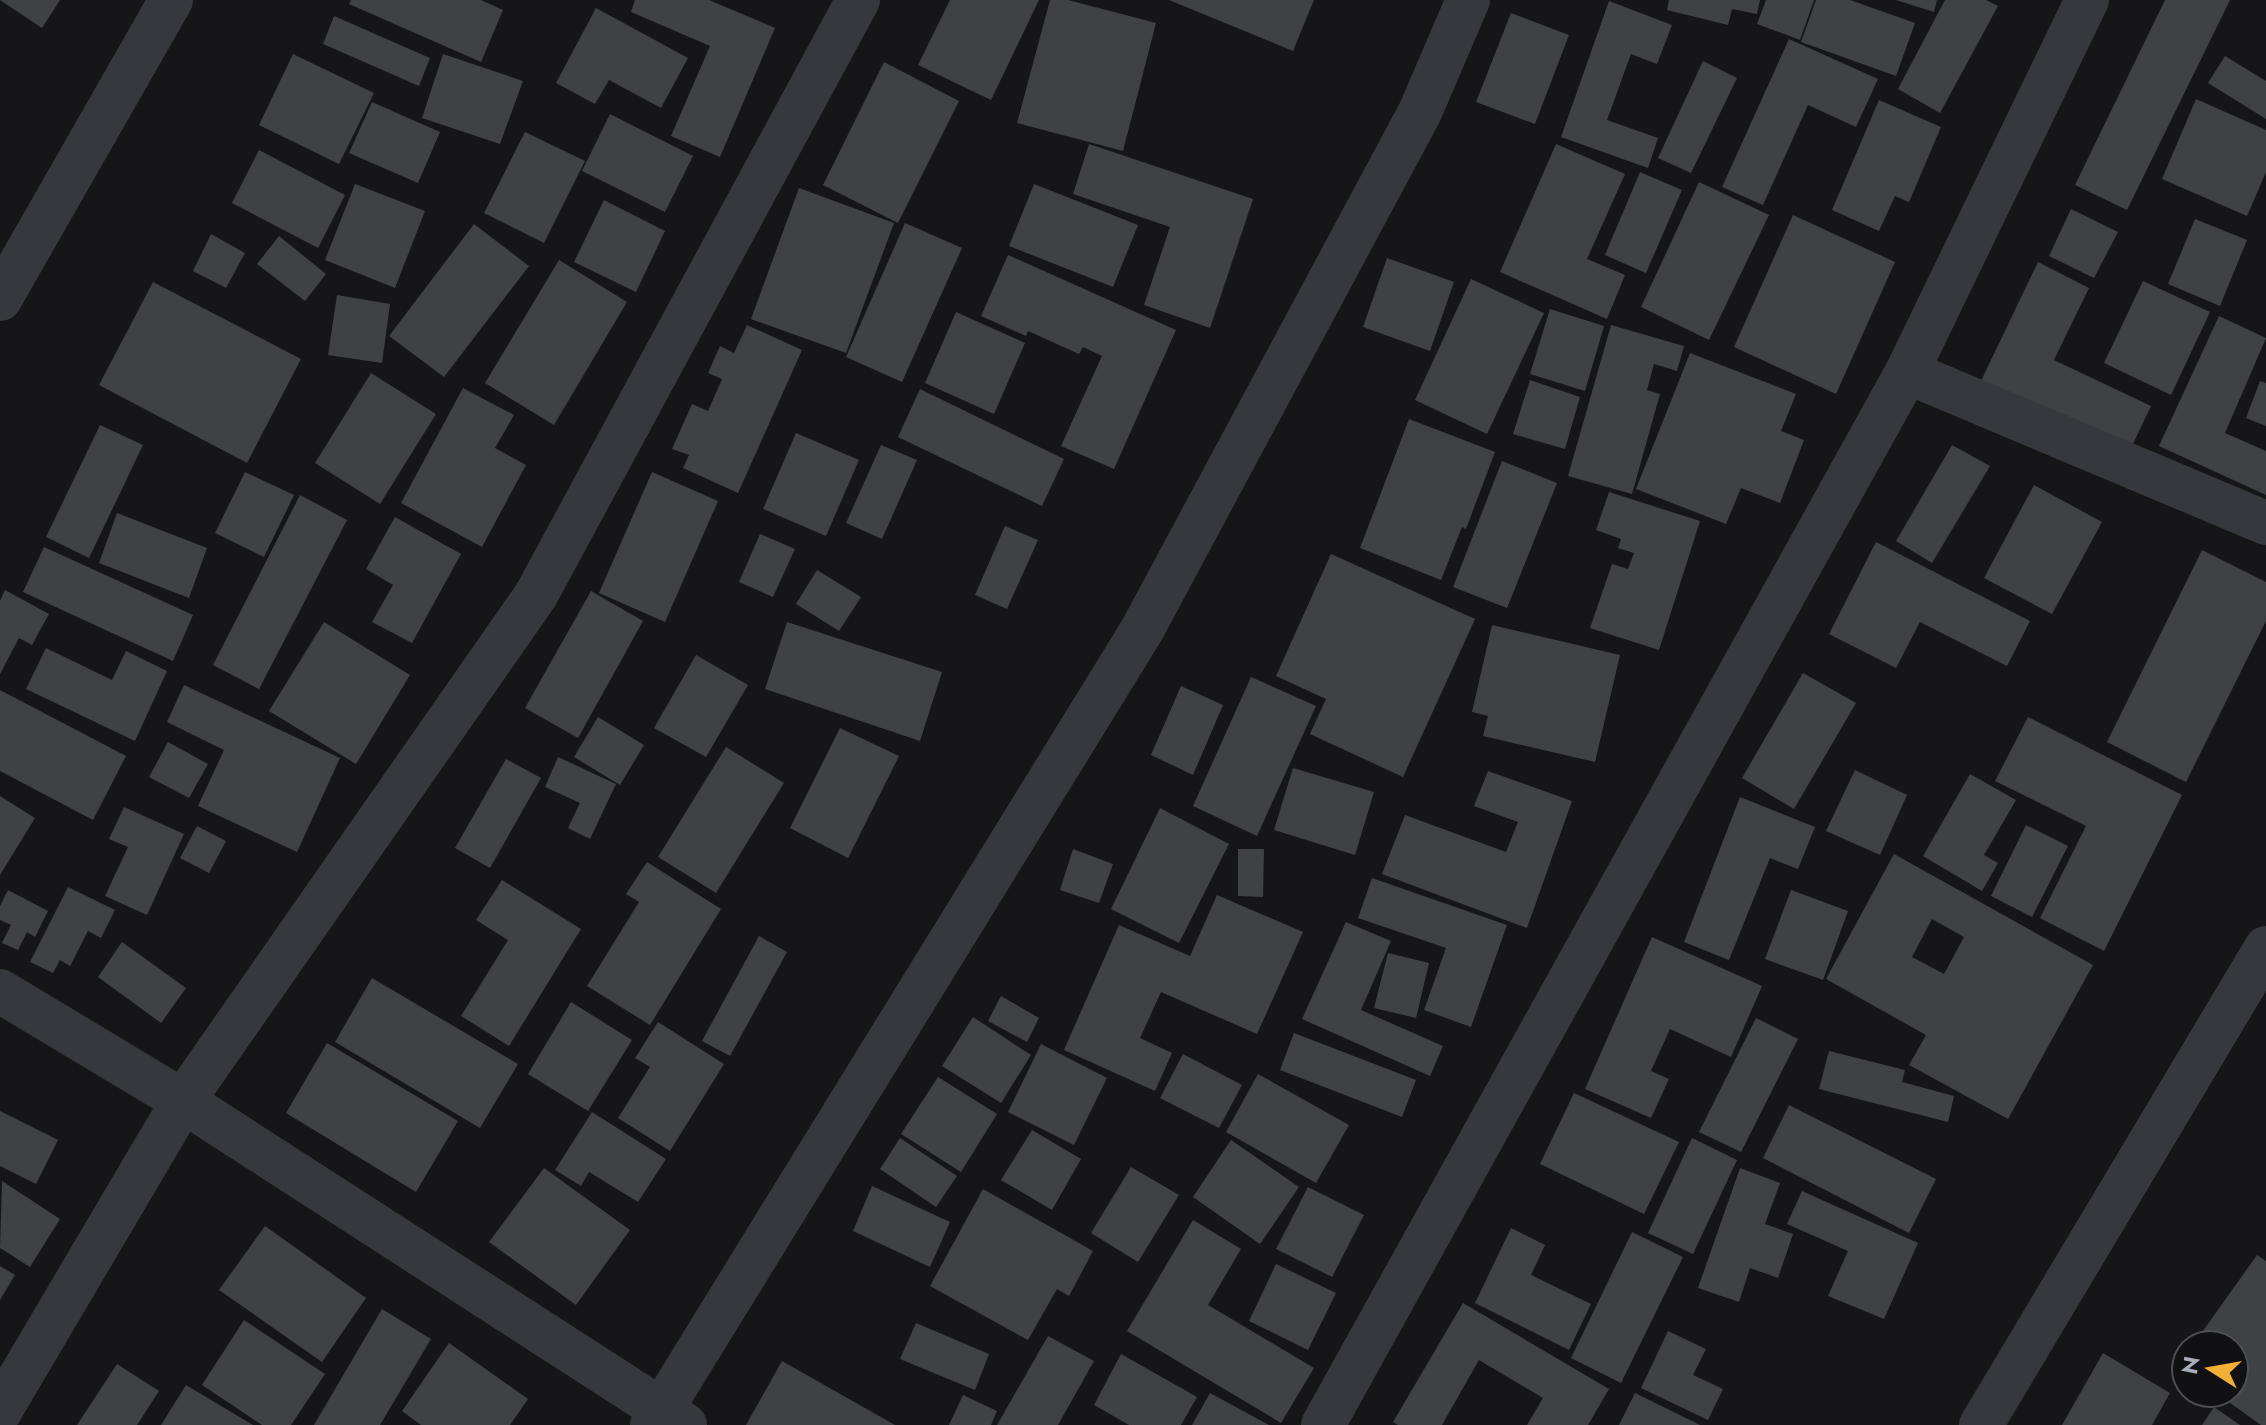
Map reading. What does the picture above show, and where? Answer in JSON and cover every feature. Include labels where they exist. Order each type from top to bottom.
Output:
[{"type":"street","points":[[0,299],[171,0]]},
{"type":"street","points":[[0,1411],[183,1101],[536,595],[858,0]]},
{"type":"street","points":[[0,991],[183,1101],[666,1420],[1142,630],[1420,112],[1468,0]]},
{"type":"street","points":[[1323,1425],[1907,372],[2087,0]]},
{"type":"street","points":[[1907,372],[2266,523]]},
{"type":"street","points":[[1981,1425],[2266,948]]},
{"type":"building","points":[[0,0],[60,0],[42,28]]},
{"type":"building","points":[[351,0],[481,0],[503,10],[481,62],[349,4]]},
{"type":"building","points":[[635,0],[709,0],[775,28],[720,157],[671,136],[710,46],[631,12]]},
{"type":"building","points":[[950,0],[1039,0],[991,100],[918,65]]},
{"type":"building","points":[[1050,0],[1068,0],[1156,23],[1123,151],[1017,123]]},
{"type":"building","points":[[1169,0],[1314,0],[1293,51]]},
{"type":"building","points":[[1669,0],[1760,0],[1757,14],[1732,9],[1728,25],[1667,10]]},
{"type":"building","points":[[1766,0],[1814,0],[1800,40],[1757,24]]},
{"type":"building","points":[[1816,0],[1850,0],[1915,23],[1896,76],[1801,42]]},
{"type":"building","points":[[1896,0],[1937,0],[1934,12]]},
{"type":"building","points":[[1945,0],[1986,0],[1998,6],[1940,113],[1898,89]]},
{"type":"building","points":[[2165,0],[2230,0],[2127,210],[2075,185]]},
{"type":"building","points":[[1609,1],[1672,25],[1657,64],[1631,54],[1607,120],[1658,138],[1648,168],[1561,137]]},
{"type":"building","points":[[596,8],[688,58],[661,108],[609,80],[595,104],[556,83]]},
{"type":"building","points":[[1511,13],[1569,35],[1535,124],[1476,102]]},
{"type":"building","points":[[334,16],[430,58],[419,86],[323,44]]},
{"type":"building","points":[[1789,39],[1878,79],[1856,127],[1808,105],[1763,205],[1722,187]]},
{"type":"building","points":[[293,54],[374,93],[339,164],[259,125]]},
{"type":"building","points":[[443,54],[523,81],[500,144],[422,118]]},
{"type":"building","points":[[2225,56],[2266,81],[2266,119],[2208,83]]},
{"type":"building","points":[[1703,61],[1737,78],[1691,173],[1658,158]]},
{"type":"building","points":[[884,62],[959,101],[898,223],[823,185]]},
{"type":"building","points":[[2196,99],[2266,130],[2266,172],[2247,216],[2162,179]]},
{"type":"building","points":[[1879,100],[1941,127],[1909,202],[1895,196],[1879,231],[1832,210]]},
{"type":"building","points":[[372,102],[440,132],[418,183],[349,153]]},
{"type":"building","points":[[610,114],[693,156],[665,212],[582,171]]},
{"type":"building","points":[[525,132],[585,161],[544,243],[484,213]]},
{"type":"building","points":[[1089,144],[1253,199],[1210,328],[1144,305],[1170,227],[1073,194]]},
{"type":"building","points":[[1556,144],[1625,174],[1587,259],[1625,275],[1607,319],[1500,272]]},
{"type":"building","points":[[259,150],[345,195],[318,248],[232,203]]},
{"type":"building","points":[[1640,172],[1682,190],[1646,273],[1605,255]]},
{"type":"building","points":[[1699,182],[1769,215],[1709,340],[1641,307]]},
{"type":"building","points":[[355,184],[425,211],[395,288],[325,260]]},
{"type":"building","points":[[1034,184],[1138,225],[1113,287],[1009,246]]},
{"type":"building","points":[[799,188],[894,223],[846,353],[751,319]]},
{"type":"building","points":[[604,200],[665,231],[636,292],[574,262]]},
{"type":"building","points":[[2071,209],[2118,232],[2094,278],[2049,256]]},
{"type":"building","points":[[1793,215],[1895,262],[1836,394],[1734,347]]},
{"type":"building","points":[[2195,219],[2247,240],[2220,306],[2168,284]]},
{"type":"building","points":[[905,223],[962,248],[902,382],[846,357]]},
{"type":"building","points":[[474,224],[529,266],[444,377],[389,336]]},
{"type":"building","points":[[211,234],[245,253],[226,288],[193,271]]},
{"type":"building","points":[[279,236],[326,274],[305,301],[257,264]]},
{"type":"building","points":[[1008,255],[1176,330],[1114,469],[1061,446],[1102,356],[1083,347],[1079,354],[1028,331],[1026,336],[981,316]]},
{"type":"building","points":[[1387,258],[1454,282],[1430,351],[1363,327]]},
{"type":"building","points":[[559,260],[627,302],[554,425],[485,383]]},
{"type":"building","points":[[2038,262],[2089,288],[2054,360],[2151,406],[2128,454],[1980,383]]},
{"type":"building","points":[[1471,279],[1544,313],[1487,434],[1415,400]]},
{"type":"building","points":[[2143,281],[2210,312],[2171,395],[2104,363]]},
{"type":"building","points":[[153,282],[301,359],[247,463],[99,385]]},
{"type":"building","points":[[337,295],[390,304],[382,363],[328,355]]},
{"type":"building","points":[[1550,309],[1604,326],[1585,391],[1530,374]]},
{"type":"building","points":[[956,312],[1025,343],[994,414],[925,383]]},
{"type":"building","points":[[2219,316],[2266,338],[2225,433],[2266,451],[2266,495],[2159,446]]},
{"type":"building","points":[[747,325],[802,350],[738,493],[683,468],[689,455],[672,449],[692,404],[708,411],[722,379],[708,373],[720,346],[734,353]]},
{"type":"building","points":[[1611,325],[1684,346],[1677,371],[1654,364],[1647,390],[1660,394],[1632,494],[1568,476]]},
{"type":"building","points":[[1690,353],[1796,394],[1781,431],[1804,440],[1780,503],[1741,488],[1726,524],[1636,489]]},
{"type":"building","points":[[371,373],[436,414],[380,504],[315,463]]},
{"type":"building","points":[[1530,380],[1580,397],[1565,449],[1513,434]]},
{"type":"building","points":[[2260,381],[2266,383],[2266,426],[2246,418]]},
{"type":"building","points":[[463,388],[514,415],[495,448],[526,465],[482,547],[401,503]]},
{"type":"building","points":[[920,389],[1064,459],[1042,506],[898,437]]},
{"type":"building","points":[[1409,419],[1495,452],[1466,529],[1462,527],[1441,580],[1360,548]]},
{"type":"building","points":[[100,425],[143,445],[89,558],[46,537]]},
{"type":"building","points":[[796,433],[859,460],[826,536],[763,509]]},
{"type":"building","points":[[881,445],[917,460],[882,539],[846,523]]},
{"type":"building","points":[[1952,445],[1990,466],[1932,563],[1896,541]]},
{"type":"building","points":[[1502,461],[1557,483],[1507,608],[1453,587]]},
{"type":"building","points":[[245,472],[294,495],[264,557],[215,533]]},
{"type":"building","points":[[652,472],[718,501],[665,622],[599,593]]},
{"type":"building","points":[[2034,485],[2102,522],[2052,614],[1984,578]]},
{"type":"building","points":[[1609,492],[1700,521],[1659,650],[1590,628],[1612,564],[1628,569],[1634,553],[1618,548],[1621,539],[1596,530]]},
{"type":"building","points":[[300,495],[347,520],[259,689],[213,665]]},
{"type":"building","points":[[117,513],[207,548],[189,598],[99,563]]},
{"type":"building","points":[[395,517],[461,554],[412,643],[372,622],[393,585],[366,569]]},
{"type":"building","points":[[1005,526],[1038,540],[1007,609],[975,595]]},
{"type":"building","points":[[760,534],[795,549],[773,597],[739,582]]},
{"type":"building","points":[[1876,542],[2030,621],[2007,666],[1920,622],[1896,668],[1829,634]]},
{"type":"building","points":[[44,547],[193,615],[173,661],[23,592]]},
{"type":"building","points":[[2202,550],[2266,582],[2266,621],[2186,782],[2107,742]]},
{"type":"building","points":[[1331,554],[1475,619],[1403,777],[1310,734],[1326,699],[1276,676]]},
{"type":"building","points":[[817,570],[861,597],[839,631],[796,604]]},
{"type":"building","points":[[5,590],[49,614],[32,645],[19,638],[0,674],[0,601]]},
{"type":"building","points":[[591,591],[643,621],[578,738],[525,708]]},
{"type":"building","points":[[324,622],[410,675],[356,764],[269,711]]},
{"type":"building","points":[[787,622],[942,672],[920,741],[765,689]]},
{"type":"building","points":[[1492,625],[1620,655],[1595,762],[1483,736],[1488,716],[1472,712]]},
{"type":"building","points":[[46,648],[112,680],[126,651],[167,671],[135,741],[26,689]]},
{"type":"building","points":[[696,655],[748,685],[706,757],[654,728]]},
{"type":"building","points":[[1803,673],[1856,703],[1794,809],[1742,778]]},
{"type":"building","points":[[1251,677],[1316,706],[1257,836],[1193,806]]},
{"type":"building","points":[[184,685],[340,758],[297,852],[198,806],[224,750],[167,722]]},
{"type":"building","points":[[1181,686],[1223,705],[1193,775],[1151,755]]},
{"type":"building","points":[[0,690],[126,756],[93,820],[0,771]]},
{"type":"building","points":[[598,717],[644,745],[620,785],[574,757]]},
{"type":"building","points":[[2028,717],[2182,795],[2104,951],[2040,918],[2086,826],[1995,781]]},
{"type":"building","points":[[840,728],[899,756],[848,858],[790,828]]},
{"type":"building","points":[[168,742],[208,764],[189,798],[149,777]]},
{"type":"building","points":[[726,747],[784,783],[716,893],[658,857]]},
{"type":"building","points":[[558,757],[616,784],[590,839],[568,828],[580,803],[545,787]]},
{"type":"building","points":[[506,759],[541,778],[490,868],[455,848]]},
{"type":"building","points":[[1293,768],[1374,792],[1355,855],[1274,830]]},
{"type":"building","points":[[1855,770],[1907,795],[1880,855],[1826,831]]},
{"type":"building","points":[[1488,771],[1572,801],[1527,928],[1382,874],[1405,815],[1506,852],[1518,822],[1474,806]]},
{"type":"building","points":[[1970,774],[2016,800],[1984,855],[1998,863],[1982,891],[1923,856]]},
{"type":"building","points":[[0,796],[35,818],[0,875]]},
{"type":"building","points":[[1740,797],[1815,827],[1798,869],[1770,858],[1729,960],[1684,942]]},
{"type":"building","points":[[124,807],[184,834],[147,915],[105,896],[128,847],[109,839]]},
{"type":"building","points":[[1160,808],[1229,844],[1179,943],[1111,909]]},
{"type":"building","points":[[2026,825],[2068,846],[2032,917],[1991,896]]},
{"type":"building","points":[[197,826],[226,841],[209,873],[180,858]]},
{"type":"building","points":[[1073,849],[1113,864],[1099,903],[1060,890]]},
{"type":"building","points":[[1238,849],[1264,849],[1263,897],[1238,896]]},
{"type":"building","points":[[1894,854],[2093,965],[2008,1119],[1909,1065],[1926,1035],[1826,979]],"holes":[[[1932,919],[1964,937],[1944,974],[1912,957]]]},
{"type":"building","points":[[647,862],[721,909],[650,1025],[587,986],[639,902],[626,894]]},
{"type":"building","points":[[1372,878],[1507,925],[1471,1027],[1424,1010],[1446,948],[1358,918]]},
{"type":"building","points":[[502,880],[581,929],[509,1046],[461,1016],[508,940],[476,920]]},
{"type":"building","points":[[68,887],[115,910],[101,938],[88,931],[70,966],[60,960],[53,973],[30,962]]},
{"type":"building","points":[[8,890],[48,911],[35,937],[27,932],[18,950],[2,943],[11,925],[0,920],[0,906]]},
{"type":"building","points":[[1791,890],[1848,911],[1823,980],[1765,959]]},
{"type":"building","points":[[1217,895],[1303,932],[1257,1034],[1161,992],[1140,1038],[1172,1053],[1155,1091],[1064,1050],[1119,925],[1190,956]]},
{"type":"building","points":[[1346,922],[1391,941],[1361,1010],[1443,1046],[1430,1076],[1302,1019]]},
{"type":"building","points":[[759,936],[787,952],[730,1056],[702,1041]]},
{"type":"building","points":[[1652,937],[1762,986],[1731,1057],[1670,1029],[1651,1071],[1669,1079],[1651,1118],[1585,1089]]},
{"type":"building","points":[[122,942],[186,988],[161,1023],[98,977]]},
{"type":"building","points":[[1388,953],[1429,963],[1416,1018],[1374,1008]]},
{"type":"building","points":[[372,978],[518,1064],[480,1128],[335,1042]]},
{"type":"building","points":[[1001,996],[1039,1018],[1027,1042],[988,1021]]},
{"type":"building","points":[[571,1002],[632,1040],[588,1111],[528,1074]]},
{"type":"building","points":[[973,1017],[1031,1055],[1001,1103],[942,1066]]},
{"type":"building","points":[[1756,1018],[1798,1039],[1741,1152],[1699,1132]]},
{"type":"building","points":[[658,1022],[724,1064],[670,1151],[618,1118],[650,1067],[635,1058]]},
{"type":"building","points":[[1294,1033],[1416,1080],[1402,1117],[1280,1070]]},
{"type":"building","points":[[327,1043],[458,1121],[416,1192],[286,1113]]},
{"type":"building","points":[[1041,1044],[1107,1078],[1074,1145],[1008,1112]]},
{"type":"building","points":[[1829,1051],[1905,1070],[1902,1082],[1954,1096],[1948,1122],[1819,1089]]},
{"type":"building","points":[[1183,1054],[1242,1085],[1219,1128],[1160,1098]]},
{"type":"building","points":[[1258,1074],[1349,1125],[1316,1183],[1226,1132]]},
{"type":"building","points":[[938,1077],[997,1114],[961,1172],[901,1134]]},
{"type":"building","points":[[1574,1093],[1679,1142],[1644,1214],[1540,1164]]},
{"type":"building","points":[[1789,1105],[1936,1179],[1909,1233],[1763,1158]]},
{"type":"building","points":[[0,1111],[58,1140],[36,1184],[0,1166]]},
{"type":"building","points":[[592,1112],[666,1159],[638,1202],[589,1172],[581,1186],[555,1170]]},
{"type":"building","points":[[1032,1130],[1081,1159],[1052,1210],[1001,1180]]},
{"type":"building","points":[[900,1138],[957,1176],[936,1207],[880,1169]]},
{"type":"building","points":[[1692,1138],[1737,1160],[1693,1254],[1648,1233]]},
{"type":"building","points":[[1231,1140],[1299,1187],[1260,1244],[1193,1197]]},
{"type":"building","points":[[1131,1167],[1179,1195],[1138,1262],[1091,1233]]},
{"type":"building","points":[[544,1168],[630,1230],[576,1305],[489,1242]]},
{"type":"building","points":[[1740,1168],[1780,1183],[1765,1224],[1793,1234],[1778,1278],[1750,1268],[1739,1302],[1698,1288]]},
{"type":"building","points":[[2,1181],[60,1219],[30,1267],[0,1248]]},
{"type":"building","points":[[872,1186],[950,1222],[930,1267],[853,1231]]},
{"type":"building","points":[[1308,1187],[1364,1215],[1332,1277],[1276,1249]]},
{"type":"building","points":[[983,1189],[1093,1251],[1069,1296],[1057,1289],[1028,1340],[930,1286]]},
{"type":"building","points":[[1802,1191],[1918,1243],[1884,1319],[1828,1296],[1848,1251],[1787,1224]]},
{"type":"building","points":[[1193,1220],[1241,1249],[1208,1305],[1314,1368],[1281,1423],[1127,1331]]},
{"type":"building","points":[[265,1226],[366,1298],[322,1362],[219,1290]]},
{"type":"building","points":[[1511,1228],[1545,1245],[1531,1275],[1591,1304],[1569,1350],[1475,1303]]},
{"type":"building","points":[[1632,1232],[1683,1257],[1621,1383],[1571,1358]]},
{"type":"building","points":[[2257,1255],[2266,1261],[2266,1425],[2261,1425],[2238,1409],[2250,1409],[2250,1329],[2204,1329]]},
{"type":"building","points":[[1276,1264],[1336,1293],[1308,1350],[1249,1321]]},
{"type":"building","points":[[0,1266],[15,1275],[0,1300]]},
{"type":"building","points":[[1463,1303],[1609,1389],[1588,1425],[1527,1425],[1543,1398],[1479,1360],[1442,1425],[1398,1425],[1393,1422]]},
{"type":"building","points":[[382,1309],[431,1339],[380,1425],[314,1425]]},
{"type":"building","points":[[244,1320],[325,1374],[291,1425],[262,1425],[202,1385]]},
{"type":"building","points":[[916,1323],[989,1354],[975,1390],[900,1359]]},
{"type":"building","points":[[1668,1331],[1706,1349],[1693,1375],[1723,1389],[1708,1420],[1641,1388]]},
{"type":"building","points":[[1048,1336],[1094,1361],[1058,1425],[997,1425]]},
{"type":"building","points":[[449,1343],[528,1399],[510,1425],[421,1425],[402,1411]]},
{"type":"building","points":[[2103,1353],[2170,1393],[2152,1425],[2062,1425]]},
{"type":"building","points":[[1121,1354],[1197,1397],[1181,1425],[1129,1425],[1094,1405]]},
{"type":"building","points":[[782,1361],[895,1425],[746,1425]]},
{"type":"building","points":[[117,1364],[159,1391],[137,1425],[77,1425]]},
{"type":"building","points":[[186,1385],[253,1425],[161,1425]]},
{"type":"building","points":[[1210,1393],[1269,1425],[1192,1425]]},
{"type":"building","points":[[1635,1393],[1700,1425],[1619,1425]]},
{"type":"building","points":[[963,1395],[997,1411],[991,1425],[949,1425]]},
{"type":"building","points":[[2213,1409],[2217,1409],[2240,1425],[2202,1425]]}]
